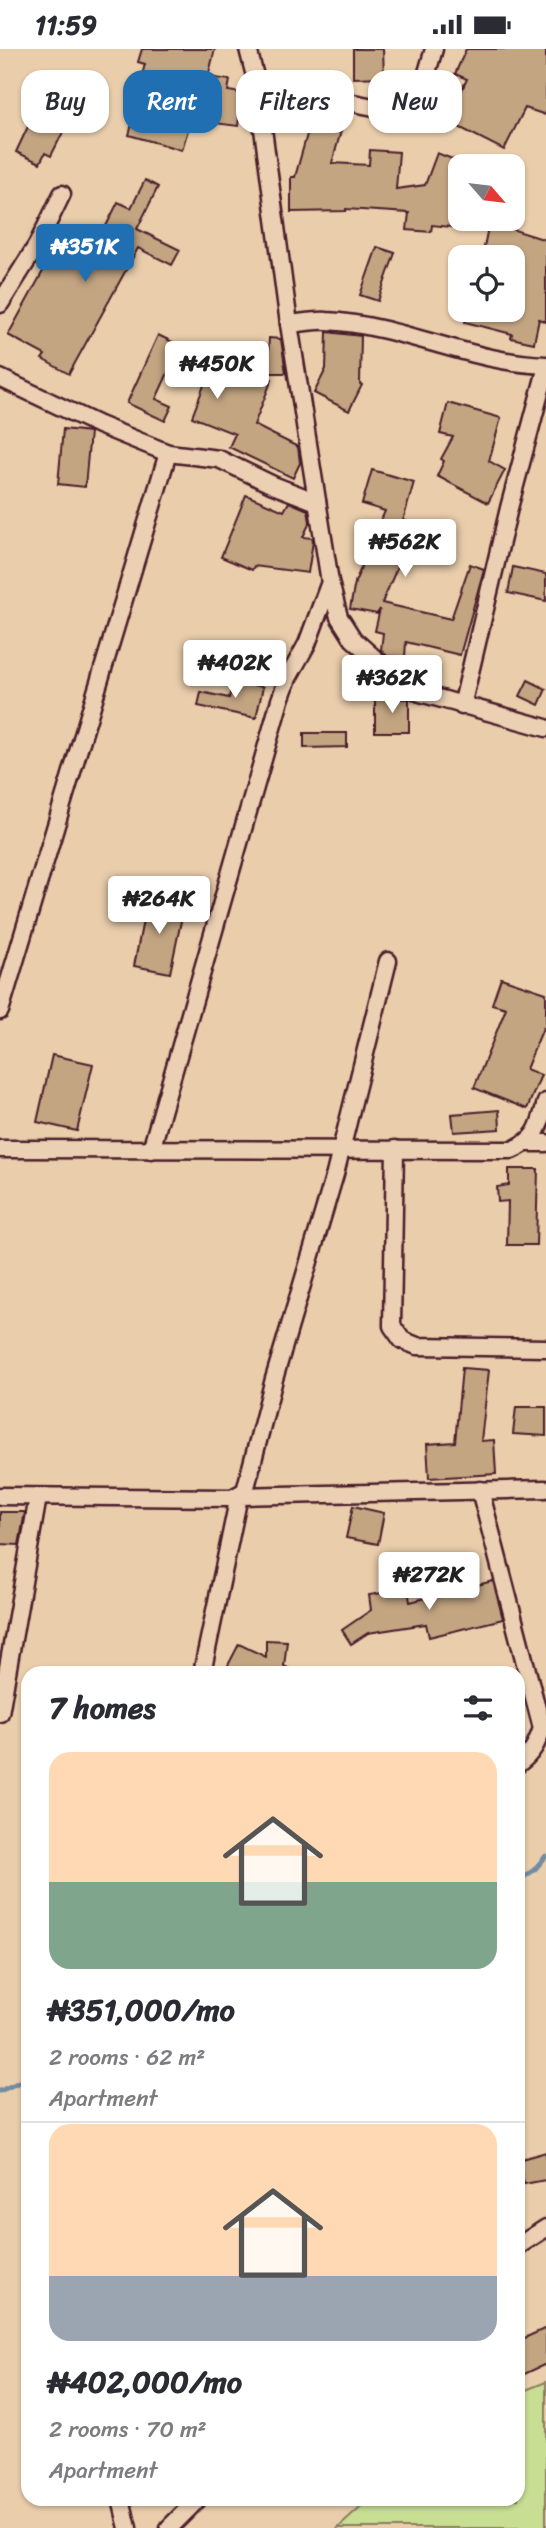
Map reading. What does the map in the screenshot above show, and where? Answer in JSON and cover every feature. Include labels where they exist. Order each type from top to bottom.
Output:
[{"type":"street","points":[[248,49],[253,70]]},
{"type":"street","points":[[354,103],[394,111],[412,104],[423,86],[434,49]]},
{"type":"street","points":[[264,133],[289,324],[330,583],[339,617],[353,639],[400,681],[421,693],[546,728]]},
{"type":"street","points":[[0,304],[37,245],[62,194]]},
{"type":"street","points":[[289,324],[326,321],[355,324],[466,354],[516,364],[546,365]]},
{"type":"street","points":[[462,706],[509,508],[546,370]]},
{"type":"street","points":[[0,378],[74,414],[168,453],[219,459],[273,485],[317,502]]},
{"type":"street","points":[[0,1011],[168,453]]},
{"type":"street","points":[[151,1150],[280,700],[288,678],[307,644],[330,583]]},
{"type":"street","points":[[203,1666],[239,1496],[248,1485],[274,1379],[335,1174],[388,961]]},
{"type":"street","points":[[528,1143],[538,1130],[546,1102]]},
{"type":"street","points":[[0,1149],[512,1150],[528,1143],[546,1143]]},
{"type":"street","points":[[395,1149],[392,1326],[402,1340],[417,1346],[546,1348]]},
{"type":"street","points":[[0,1496],[232,1498],[546,1489]]},
{"type":"street","points":[[480,1490],[542,1728],[536,1746],[525,1759]]},
{"type":"street","points":[[0,1713],[38,1497]]},
{"type":"street","points":[[525,2242],[546,2228]]},
{"type":"street","points":[[123,2506],[128,2528]]},
{"type":"street","points":[[170,2528],[191,2506]]},
{"type":"green space","points":[[546,2382],[546,2528],[338,2528],[362,2506],[525,2506],[525,2390]]},
{"type":"building","points":[[142,49],[215,49],[210,70],[143,70],[145,64],[138,62]]},
{"type":"building","points":[[353,49],[383,49],[384,70],[368,70],[368,78],[354,78]]},
{"type":"building","points":[[466,49],[546,49],[546,115],[525,108],[504,150],[462,129],[462,90],[467,79],[462,77],[462,70],[457,70]]},
{"type":"building","points":[[222,79],[230,80],[228,91],[236,92],[236,126],[222,124]]},
{"type":"building","points":[[25,133],[62,133],[51,156],[45,153],[40,163],[16,152]]},
{"type":"building","points":[[130,133],[187,133],[182,150]]},
{"type":"building","points":[[307,133],[340,133],[332,163],[369,165],[370,150],[399,152],[396,189],[425,185],[437,153],[448,157],[448,227],[432,225],[431,232],[407,230],[409,213],[346,209],[291,212],[291,177],[295,177]]},
{"type":"building","points":[[145,180],[158,187],[137,229],[180,250],[172,265],[138,248],[69,374],[42,359],[45,355],[8,335],[64,233],[94,250],[118,202],[131,208]]},
{"type":"building","points":[[487,231],[518,231],[546,240],[546,322],[539,319],[534,343],[511,338],[512,334],[465,322],[525,322],[525,245],[484,245]]},
{"type":"building","points":[[377,247],[395,253],[378,301],[360,295]]},
{"type":"building","points":[[327,332],[361,336],[362,385],[349,411],[314,393],[326,369]]},
{"type":"building","points":[[158,335],[185,348],[186,346],[214,359],[215,357],[272,379],[254,425],[298,447],[300,463],[293,478],[229,447],[235,434],[192,417],[206,380],[172,364],[156,399],[172,406],[165,421],[127,403]]},
{"type":"building","points":[[269,338],[281,339],[286,373],[267,373]]},
{"type":"building","points":[[448,403],[501,418],[489,461],[505,470],[488,503],[437,476],[444,461],[441,459],[453,437],[440,434]]},
{"type":"building","points":[[63,429],[90,432],[85,487],[58,484]]},
{"type":"building","points":[[372,470],[414,482],[403,521],[416,523],[382,603],[451,619],[470,564],[484,569],[460,655],[406,642],[405,657],[387,656],[381,650],[383,633],[375,631],[380,609],[377,614],[350,609],[355,582],[385,511],[362,504]]},
{"type":"building","points":[[246,495],[284,511],[289,502],[308,510],[310,522],[303,537],[312,538],[313,541],[308,573],[254,566],[252,570],[221,557]]},
{"type":"building","points":[[513,567],[546,574],[546,601],[508,593]]},
{"type":"building","points":[[528,680],[546,689],[539,705],[520,696]]},
{"type":"building","points":[[233,681],[263,687],[256,718],[198,706],[201,692],[229,698]]},
{"type":"building","points":[[375,698],[409,699],[409,732],[375,732]]},
{"type":"building","points":[[304,733],[347,733],[347,747],[304,748]]},
{"type":"building","points":[[147,900],[184,907],[170,973],[134,966]]},
{"type":"building","points":[[501,978],[546,993],[546,1029],[543,1028],[526,1069],[541,1075],[527,1109],[474,1088],[506,1008],[492,1004]]},
{"type":"building","points":[[52,1055],[93,1064],[77,1131],[37,1122]]},
{"type":"building","points":[[499,1110],[500,1129],[454,1132],[452,1114]]},
{"type":"building","points":[[509,1169],[538,1169],[536,1245],[507,1245],[508,1201],[498,1202],[497,1187],[509,1185]]},
{"type":"building","points":[[462,1368],[489,1370],[481,1441],[494,1440],[496,1474],[429,1478],[427,1444],[455,1442]]},
{"type":"building","points":[[516,1407],[546,1407],[546,1436],[513,1434]]},
{"type":"building","points":[[353,1506],[384,1513],[378,1544],[346,1538]]},
{"type":"building","points":[[0,1512],[25,1512],[19,1545],[0,1544]]},
{"type":"building","points":[[493,1581],[503,1619],[429,1637],[426,1624],[368,1633],[351,1644],[342,1630],[371,1610],[369,1595],[408,1589],[410,1602]]},
{"type":"building","points":[[266,1640],[287,1641],[284,1666],[228,1666],[239,1644],[266,1657]]},
{"type":"building","points":[[546,2152],[546,2180],[525,2184],[525,2158]]},
{"type":"building","points":[[546,2328],[546,2364],[525,2374],[525,2338]]},
{"type":"waterway","points":[[525,1876],[546,1856]]},
{"type":"waterway","points":[[0,2091],[21,2081]]}]
